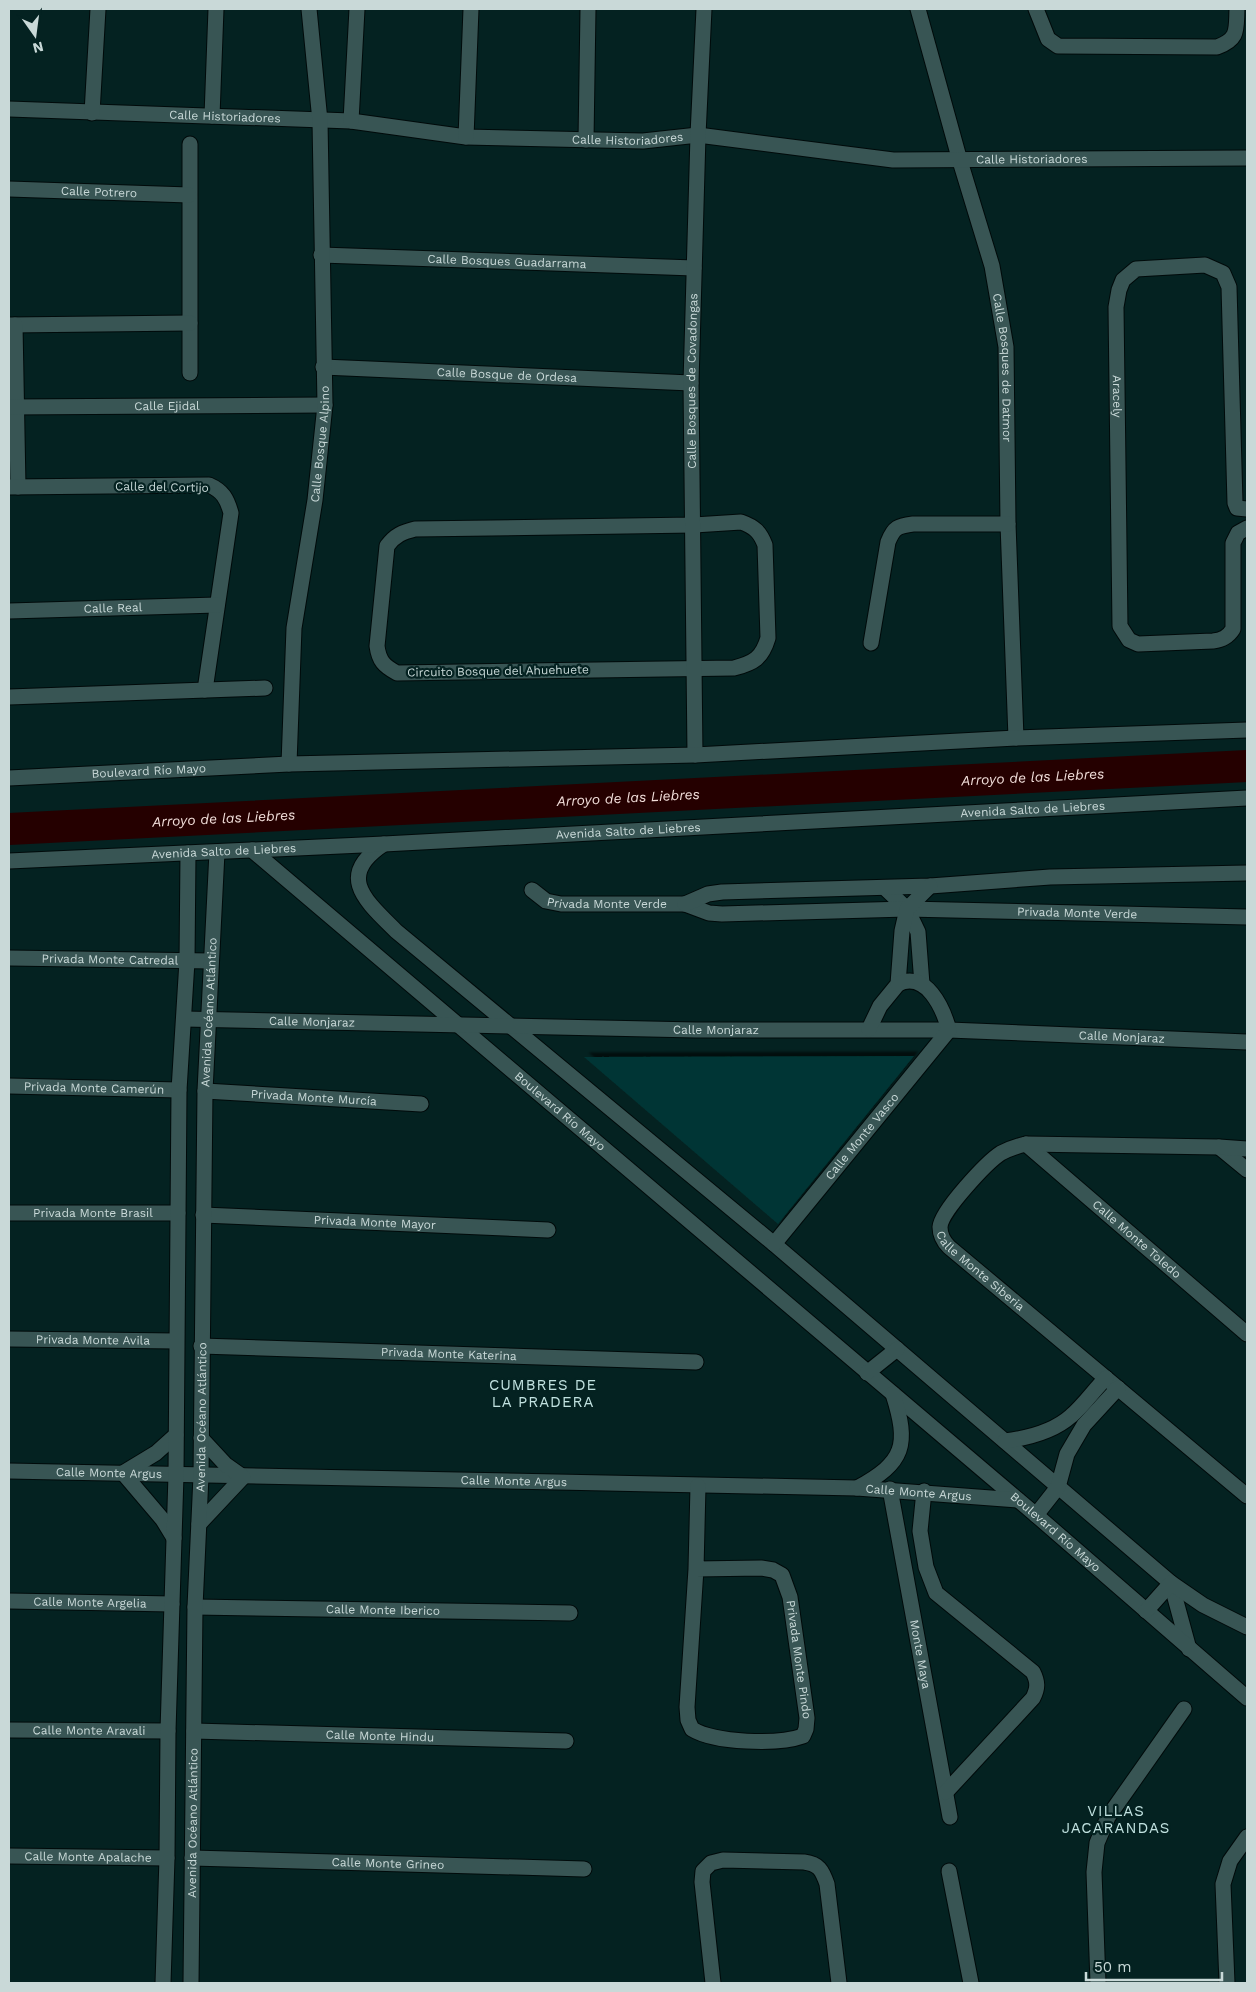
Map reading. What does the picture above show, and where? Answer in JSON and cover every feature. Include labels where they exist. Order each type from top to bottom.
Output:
[{"type":"street","points":[[92,113],[98,9]]},
{"type":"street","points":[[212,116],[216,9]]},
{"type":"street","name":"Calle Bosque Alpino","points":[[289,764],[294,628],[315,500],[325,405],[320,120],[309,9]]},
{"type":"street","points":[[351,121],[357,9]]},
{"type":"street","points":[[466,136],[471,9]]},
{"type":"street","points":[[586,140],[588,9]]},
{"type":"street","name":"Calle Bosques de Covadongas","points":[[695,755],[691,383],[698,136],[704,9]]},
{"type":"street","name":"Calle Bosques de Datmor","points":[[918,9],[992,266],[1006,347],[1008,524],[1016,738]]},
{"type":"street","points":[[1036,9],[1048,39],[1058,46],[1218,47],[1233,39],[1236,32],[1237,9]]},
{"type":"street","name":"Calle Historiadores","points":[[9,109],[351,121],[466,136],[643,141],[698,136],[893,160],[1247,158]]},
{"type":"street","points":[[190,144],[190,373]]},
{"type":"street","name":"Calle Potrero","points":[[9,189],[189,195]]},
{"type":"street","name":"Calle Bosques Guadarrama","points":[[321,255],[694,268]]},
{"type":"street","name":"Aracely","points":[[1244,509],[1236,508],[1235,504],[1229,287],[1225,277],[1220,270],[1205,265],[1136,269],[1123,280],[1118,290],[1116,307],[1120,626],[1125,636],[1138,644],[1213,641],[1221,640],[1228,635],[1233,629],[1233,543],[1238,533],[1247,528]]},
{"type":"street","points":[[13,406],[12,325],[190,323]]},
{"type":"street","name":"Calle Bosque de Ordesa","points":[[323,367],[691,383]]},
{"type":"street","name":"Calle Ejidal","points":[[13,406],[325,405]]},
{"type":"street","name":"Calle del Cortijo","points":[[13,406],[13,487],[209,485],[218,489],[227,498],[231,513],[205,690]]},
{"type":"street","name":"Circuito Bosque del Ahuehuete","points":[[742,522],[760,532],[765,545],[768,638],[761,654],[746,665],[734,668],[695,668],[397,673],[387,668],[379,659],[377,646],[387,546],[394,537],[415,529],[694,525],[742,522]]},
{"type":"street","points":[[871,642],[888,542],[892,531],[900,526],[913,524],[1008,524]]},
{"type":"street","name":"Calle Real","points":[[9,611],[217,605]]},
{"type":"street","points":[[9,697],[265,688]]},
{"type":"street","points":[[289,764],[695,755],[1016,738],[1247,730]]},
{"type":"street","name":"Boulevard Río Mayo","points":[[9,778],[289,764]]},
{"type":"street","name":"Avenida Salto de Liebres","points":[[9,861],[384,844],[1247,798]]},
{"type":"street","points":[[384,844],[371,853],[362,863],[359,874],[360,889],[365,899],[396,931],[774,1244],[1171,1583],[1203,1605],[1247,1627]]},
{"type":"street","name":"Boulevard Río Mayo","points":[[252,850],[1036,1515],[1247,1698]]},
{"type":"street","name":"Avenida Océano Atlántico","points":[[191,1983],[195,1607],[201,1476],[203,1215],[206,1090],[217,852]]},
{"type":"street","name":"Avenida Océano Atlántico","points":[[163,1983],[176,1475],[180,1090],[187,961],[188,853]]},
{"type":"street","name":"Privada Monte Verde","points":[[685,904],[708,894],[722,892],[930,886],[1050,877],[1247,873]]},
{"type":"street","points":[[898,984],[902,931],[907,909],[930,886]]},
{"type":"street","points":[[885,888],[907,909],[918,932],[922,984]]},
{"type":"street","name":"Privada Monte Verde","points":[[532,890],[546,901],[561,904],[685,904],[722,914],[907,909],[1247,917]]},
{"type":"street","name":"Privada Monte Catredal","points":[[9,958],[211,961]]},
{"type":"street","points":[[869,1029],[880,1006],[898,984],[910,980],[922,984],[937,1000],[949,1030]]},
{"type":"street","name":"Calle Monjaraz","points":[[184,1019],[696,1030],[949,1030],[1247,1042]]},
{"type":"street","name":"Calle Monte Vasco","points":[[774,1244],[949,1030]]},
{"type":"street","name":"Privada Monte Camerún","points":[[9,1086],[180,1090]]},
{"type":"street","name":"Privada Monte Murcía","points":[[206,1090],[421,1104]]},
{"type":"street","name":"Calle Monte Siberia","points":[[1247,1149],[1026,1144],[1013,1148],[995,1158],[952,1204],[940,1226],[944,1241],[1247,1496]]},
{"type":"street","name":"Calle Monte Toledo","points":[[1026,1144],[1247,1334]]},
{"type":"street","points":[[1219,1147],[1247,1170]]},
{"type":"street","name":"Privada Monte Brasil","points":[[9,1213],[178,1213]]},
{"type":"street","name":"Privada Monte Mayor","points":[[203,1215],[548,1230]]},
{"type":"street","name":"Privada Monte Avila","points":[[9,1339],[176,1341]]},
{"type":"street","name":"Privada Monte Katerina","points":[[201,1346],[696,1362]]},
{"type":"street","points":[[867,1373],[897,1349]]},
{"type":"street","points":[[1005,1442],[1022,1439],[1056,1426],[1071,1416],[1106,1378]]},
{"type":"street","points":[[1036,1515],[1058,1487],[1067,1454],[1074,1439],[1084,1425],[1118,1388]]},
{"type":"street","points":[[857,1488],[889,1468],[898,1453],[902,1434],[900,1416],[893,1394]]},
{"type":"street","points":[[174,1538],[163,1520],[123,1473],[156,1453],[176,1435]]},
{"type":"street","points":[[199,1524],[243,1477],[226,1465],[201,1438]]},
{"type":"street","name":"Calle Monte Argus","points":[[9,1471],[857,1488],[1018,1500]]},
{"type":"street","name":"Privada Monte Pindo","points":[[696,1568],[761,1568],[773,1570],[782,1575],[790,1597],[807,1718],[806,1730],[803,1736],[792,1740],[776,1741],[712,1738],[692,1730],[688,1720],[687,1707],[696,1568],[698,1486]]},
{"type":"street","name":"Monte Maya","points":[[890,1489],[950,1817]]},
{"type":"street","points":[[924,1492],[920,1531],[926,1567],[936,1593],[1033,1672],[1037,1689],[1033,1698],[946,1792]]},
{"type":"street","points":[[905,1573],[926,1567]]},
{"type":"street","points":[[1146,1611],[1171,1583]]},
{"type":"street","points":[[1171,1583],[1189,1649]]},
{"type":"street","name":"Calle Monte Argelia","points":[[9,1601],[172,1604]]},
{"type":"street","name":"Calle Monte Iberico","points":[[195,1607],[570,1613]]},
{"type":"street","points":[[1098,1983],[1094,1872],[1097,1842],[1108,1817],[1184,1709]]},
{"type":"street","name":"Calle Monte Aravali","points":[[9,1730],[168,1731]]},
{"type":"street","name":"Calle Monte Hindu","points":[[194,1731],[566,1741]]},
{"type":"street","points":[[1227,1983],[1223,1884],[1230,1861],[1247,1837]]},
{"type":"street","name":"Calle Monte Apalache","points":[[9,1856],[167,1858]]},
{"type":"street","name":"Calle Monte Grineo","points":[[192,1858],[584,1869]]},
{"type":"street","points":[[713,1983],[702,1882],[703,1871],[711,1863],[723,1860],[804,1862],[815,1864],[822,1871],[826,1884],[839,1983]]},
{"type":"street","points":[[949,1871],[971,1983]]},
{"type":"building","points":[[914,1056],[778,1224],[584,1057]]},
{"type":"waterway","name":"Arroyo de las Liebres","points":[[9,829],[1247,766]]},
{"type":"district","name":"CUMBRES DE LA PRADERA","points":[[543,1394]]},
{"type":"district","name":"VILLAS JACARANDAS","points":[[1116,1820]]}]
